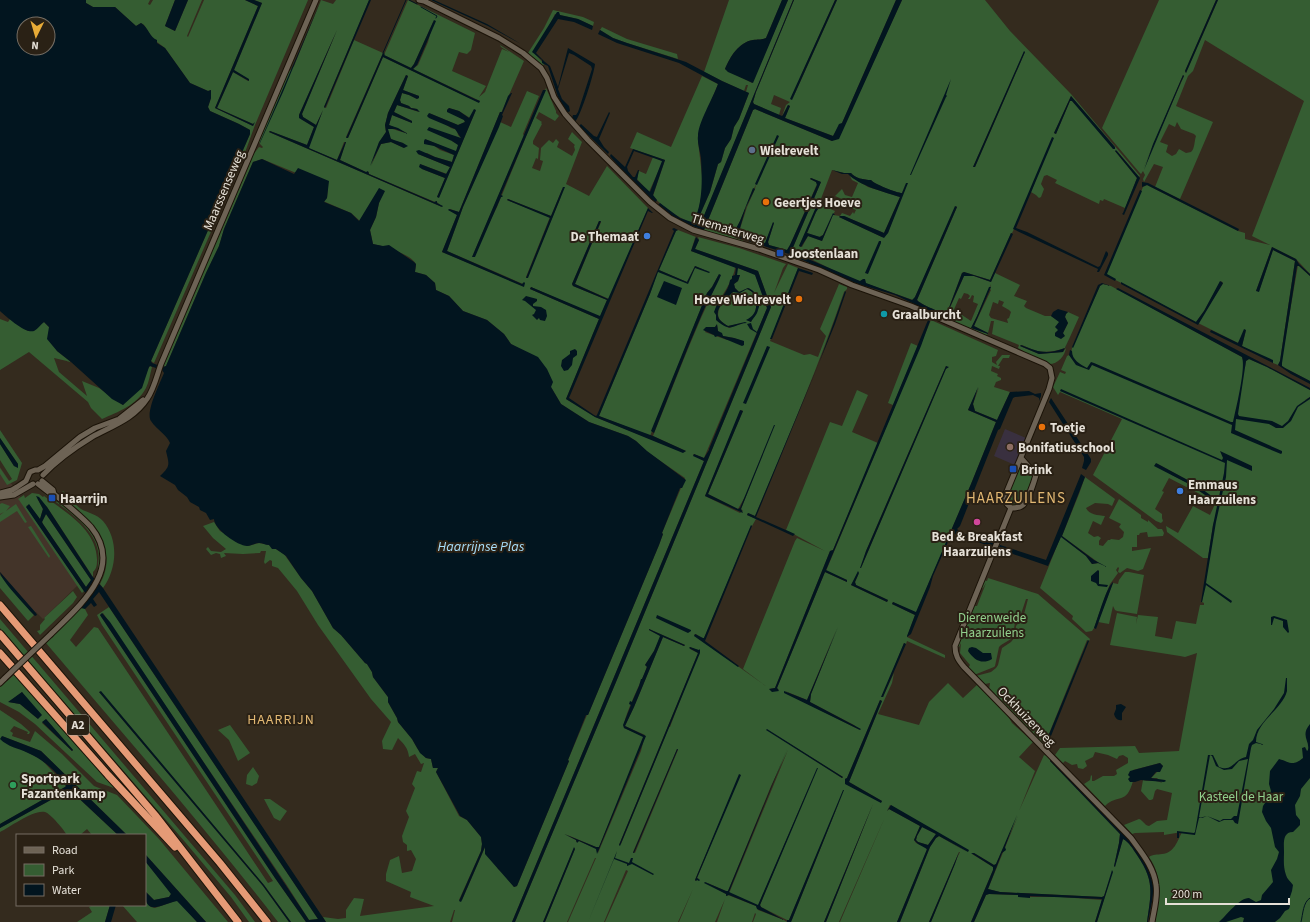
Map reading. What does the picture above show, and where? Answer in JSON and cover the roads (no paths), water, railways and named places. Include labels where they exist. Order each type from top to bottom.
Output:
[{"type":"highway","name":"A2","points":[[0,605],[220,862],[267,922]]},
{"type":"highway","name":"A2","points":[[0,634],[155,815],[238,922]]},
{"type":"highway","name":"A2","points":[[0,653],[149,820],[202,874]]},
{"type":"street","name":"Maarssenseweg","points":[[43,475],[71,451],[133,414],[148,398],[161,364],[316,0]]},
{"type":"street","name":"Thematerweg","points":[[419,0],[424,1],[499,38],[523,53],[541,68],[559,106],[575,126],[650,202],[678,223],[693,230],[758,249],[819,270],[852,286],[917,308],[1045,364],[1050,368],[1052,383],[1021,458]]},
{"type":"street","name":"Maarssenseweg","points":[[38,470],[80,437],[95,428],[119,419],[128,413],[147,397],[152,390]]},
{"type":"street","points":[[1021,458],[1036,475],[1022,506],[1010,508],[1005,496],[1021,458]]},
{"type":"street","points":[[0,493],[12,490],[26,481],[32,471],[38,470],[43,475],[37,483],[14,495],[0,497]]},
{"type":"street","points":[[0,683],[77,608],[99,578],[103,563],[98,539],[90,526],[54,494],[53,490],[29,481],[28,476]]},
{"type":"street","name":"Ockhuizerweg","points":[[1010,508],[955,646],[955,652],[958,659],[967,670],[1131,838],[1153,871],[1156,885],[1156,902],[1152,922]]},
{"type":"water","name":"Haarrijnse Plas","points":[[0,0],[86,0],[86,3],[93,7],[115,7],[136,26],[141,23],[157,40],[157,43],[165,48],[190,83],[208,91],[211,90],[211,98],[208,107],[210,111],[250,130],[250,134],[151,361],[152,363],[163,367],[166,366],[219,246],[224,229],[253,162],[262,159],[294,174],[298,168],[329,181],[327,198],[324,202],[351,213],[359,221],[379,188],[385,191],[379,203],[376,217],[370,230],[373,244],[383,246],[389,245],[414,262],[416,264],[415,272],[426,275],[435,283],[436,290],[449,296],[463,311],[487,320],[504,334],[511,344],[538,357],[547,369],[553,382],[551,387],[561,404],[589,422],[628,436],[686,480],[682,488],[680,488],[662,533],[663,534],[659,545],[588,715],[586,715],[568,760],[569,761],[517,886],[514,887],[485,854],[485,847],[462,900],[461,902],[459,901],[481,851],[481,837],[467,820],[460,816],[436,772],[438,768],[433,768],[431,759],[426,758],[420,753],[412,739],[398,722],[388,702],[388,697],[373,677],[367,664],[333,628],[312,591],[286,556],[276,549],[272,549],[269,545],[259,543],[247,546],[233,540],[222,532],[215,523],[214,519],[210,520],[206,513],[190,502],[175,485],[160,476],[168,467],[166,451],[170,443],[151,421],[150,412],[151,405],[164,373],[162,370],[150,366],[142,388],[123,405],[112,399],[57,351],[47,339],[49,327],[44,322],[34,331],[26,330],[0,311]]},
{"type":"water","points":[[175,0],[188,0],[175,31],[165,26]]},
{"type":"water","points":[[245,0],[254,0],[262,3],[234,70],[249,79],[249,81],[233,72],[217,108],[253,124],[255,122],[253,126],[215,108],[258,6]]},
{"type":"water","points":[[321,0],[283,92],[260,143],[260,142]]},
{"type":"water","points":[[369,0],[371,0],[325,108],[324,107]]},
{"type":"water","points":[[431,0],[487,24],[521,44],[488,26]]},
{"type":"water","points":[[782,0],[788,0],[753,83],[728,72],[725,69],[727,64],[739,47],[748,41],[766,38]]},
{"type":"water","points":[[793,0],[753,102],[754,104],[782,116],[788,105],[790,106],[785,118],[833,136],[839,124],[842,123],[896,0],[902,0],[839,139],[832,141],[755,109],[753,110],[704,230],[679,221],[658,205],[660,203],[680,218],[700,225]]},
{"type":"water","points":[[835,0],[837,0],[792,100],[790,99]]},
{"type":"water","points":[[1216,0],[1218,0],[1186,73],[1185,71]]},
{"type":"water","points":[[557,12],[559,12],[560,15],[578,19],[593,26],[592,30],[574,22],[558,19],[536,53],[550,66],[558,87],[568,48],[595,64],[587,94],[575,122],[572,118],[573,115],[576,115],[578,112],[592,69],[591,66],[569,53],[558,89],[562,99],[569,106],[570,111],[567,113],[558,97],[548,66],[542,63],[542,60],[532,52]]},
{"type":"water","points":[[434,20],[436,21],[417,65],[413,69],[480,101],[479,103],[383,57],[348,138],[346,138],[383,53],[385,54],[384,55],[411,68]]},
{"type":"water","points":[[337,30],[302,114],[303,117],[316,125],[323,110],[309,148],[337,160],[346,142],[340,160],[366,172],[368,171],[369,174],[434,202],[437,201],[437,203],[443,206],[442,207],[269,132],[270,131],[307,145],[314,127],[299,118],[299,115]]},
{"type":"water","points":[[600,30],[613,38],[686,62],[749,93],[739,119],[734,127],[731,139],[725,148],[721,162],[718,164],[710,192],[699,217],[696,216],[700,202],[702,173],[698,141],[699,131],[718,84],[679,63],[617,43],[598,34]]},
{"type":"water","points":[[1024,51],[1025,52],[975,167],[973,167]]},
{"type":"water","points":[[406,75],[408,76],[403,90],[419,96],[419,98],[417,99],[402,93],[400,100],[401,103],[417,109],[420,112],[397,105],[394,112],[412,121],[412,123],[392,115],[389,125],[408,134],[395,129],[388,129],[391,139],[408,146],[404,148],[391,142],[381,144],[370,166],[379,142],[386,132],[385,125],[388,113]]},
{"type":"water","points":[[1183,75],[1184,76],[1144,170],[1153,144]]},
{"type":"water","points":[[951,79],[946,95],[947,96],[910,175]]},
{"type":"water","points":[[543,90],[546,90],[501,195],[503,196],[501,197],[475,257],[472,257]]},
{"type":"water","points":[[511,93],[499,127],[463,207],[447,251],[522,284],[524,282],[524,287],[442,252],[457,215],[448,210],[459,212],[500,112],[502,112],[508,96]]},
{"type":"water","points":[[1071,96],[1115,147],[1115,149],[1113,149],[1072,101],[1070,101],[1056,134],[1054,133]]},
{"type":"water","points":[[449,108],[459,111],[469,118],[474,109],[476,110],[439,198],[437,197],[445,178],[422,169],[419,167],[420,164],[446,174],[450,167],[418,154],[416,151],[419,150],[452,162],[454,155],[434,146],[424,144],[425,139],[456,151],[458,145],[427,130],[429,127],[461,138],[455,129],[427,116],[429,113],[458,125],[465,122],[464,120],[447,112]]},
{"type":"water","points":[[609,112],[610,113],[599,139],[609,152],[608,154],[579,126],[581,124],[597,137]]},
{"type":"water","points":[[777,135],[779,136],[757,185],[755,184]]},
{"type":"water","points":[[1052,137],[1054,138],[1016,228],[1098,267],[1100,266],[1106,251],[1108,255],[1099,272],[1097,272],[1098,269],[1013,229]]},
{"type":"water","points":[[633,149],[665,160],[653,195],[657,200],[656,202],[646,195],[632,181],[610,156],[611,154],[625,167]],"holes":[[[634,151],[662,161],[650,192],[637,180],[639,170],[635,177],[633,177],[628,171],[627,167]]]},
{"type":"water","points":[[1116,150],[1140,178],[1124,215],[1122,214],[1137,178],[1115,151]]},
{"type":"water","points":[[832,170],[851,173],[857,177],[871,180],[881,186],[899,193],[902,193],[906,183],[908,183],[888,233],[884,238],[839,217],[844,216],[884,233],[900,197],[858,182],[848,174],[842,174]]},
{"type":"water","points":[[811,178],[821,182],[791,252],[792,254],[795,255],[797,252],[801,256],[860,281],[865,279],[866,283],[912,300],[915,297],[955,206],[957,207],[917,300],[944,314],[947,313],[962,273],[964,272],[990,280],[1011,233],[1013,234],[991,282],[974,276],[964,276],[945,318],[895,295],[855,283],[789,254],[732,236],[740,221],[753,188],[755,189],[746,207],[738,235],[765,243],[773,222],[774,223],[768,242],[769,245],[787,250],[817,185],[816,182],[810,179]]},
{"type":"water","points":[[1142,182],[1148,183],[1239,229],[1238,231],[1147,185],[1142,187]]},
{"type":"water","points":[[563,187],[565,187],[528,278],[526,278],[550,218],[507,200],[508,199],[551,216]]},
{"type":"water","points":[[1140,190],[1142,191],[1107,274],[1116,279],[1115,281],[1104,275]]},
{"type":"water","points":[[819,204],[820,206],[807,233],[820,237],[823,235],[833,213],[835,215],[833,215],[822,241],[808,236],[801,247],[799,246],[816,207]]},
{"type":"water","points":[[648,208],[653,213],[648,211],[569,398],[594,415],[597,415],[674,231],[672,229],[674,228],[678,230],[676,231],[659,270],[687,282],[695,266],[710,272],[709,273],[695,268],[688,284],[658,272],[599,416],[653,436],[686,451],[683,453],[595,417],[566,399],[599,319],[530,289],[531,287],[600,316],[607,300],[573,286],[572,284],[599,221],[601,221],[575,284],[608,299]]},
{"type":"water","points":[[696,237],[699,240],[695,249],[758,271],[771,307],[515,922],[512,922],[704,461],[693,456],[694,454],[704,458],[709,450],[757,333],[750,329],[747,324],[751,323],[753,329],[757,332],[767,308],[755,275],[738,268],[737,275],[740,275],[738,281],[734,284],[735,288],[739,292],[748,288],[751,289],[758,297],[759,303],[754,294],[747,289],[740,293],[733,292],[721,304],[718,316],[720,320],[728,326],[745,322],[747,323],[732,327],[725,327],[716,320],[716,315],[714,312],[728,289],[732,276],[735,275],[736,268],[691,251]]},
{"type":"water","points":[[879,241],[881,241],[881,243],[868,274],[865,273]]},
{"type":"water","points":[[1272,247],[1296,259],[1299,264],[1310,274],[1310,276],[1299,266],[1297,266],[1282,366],[1310,381],[1310,384],[1278,365],[1280,361],[1295,261],[1273,250],[1259,292],[1256,291]]},
{"type":"water","points":[[798,268],[813,273],[812,275],[799,271],[772,339],[770,339]]},
{"type":"water","points":[[719,274],[721,275],[717,285],[704,309],[654,433],[651,431],[707,293]]},
{"type":"water","points":[[664,281],[682,288],[676,305],[657,297]]},
{"type":"water","points":[[1220,281],[1223,283],[1222,285],[1198,325],[1121,284],[1121,282],[1196,322],[1204,311]]},
{"type":"water","points":[[1102,283],[1111,286],[1103,284],[1100,286],[1073,348],[1072,347],[1098,285]]},
{"type":"water","points":[[989,287],[991,287],[974,326],[988,334],[971,328]]},
{"type":"water","points":[[1118,288],[1310,388],[1310,390],[1249,359],[1246,361],[1238,414],[1239,416],[1272,421],[1282,426],[1288,421],[1297,406],[1310,397],[1310,399],[1298,407],[1291,421],[1283,428],[1276,428],[1269,424],[1236,419],[1235,430],[1282,451],[1281,454],[1231,433],[1232,425],[1092,365],[1089,370],[1076,365],[1069,355],[1070,350],[1072,351],[1073,357],[1087,368],[1091,362],[1094,363],[1233,422],[1242,379],[1242,357],[1116,289]]},
{"type":"water","points":[[845,291],[846,292],[835,324],[756,517],[795,534],[793,536],[747,515],[748,513],[755,516],[819,363]]},
{"type":"water","points":[[526,296],[537,299],[533,306],[541,307],[546,310],[547,316],[545,321],[540,320],[539,318],[537,320],[532,315],[536,310],[522,300]]},
{"type":"water","points":[[755,299],[757,303],[759,303],[759,307],[751,322],[746,320],[754,314],[756,306]]},
{"type":"water","points":[[1058,309],[1068,312],[1065,317],[1068,323],[1063,333],[1065,336],[1061,339],[1055,336],[1055,333],[1058,330],[1055,327],[1059,322],[1051,316],[1053,312]]},
{"type":"water","points":[[928,320],[930,321],[921,346],[826,570],[847,580],[847,582],[825,572],[777,688],[779,691],[772,692],[769,689],[775,688],[830,551],[833,550]]},
{"type":"water","points":[[717,324],[718,331],[722,333],[723,336],[744,341],[744,345],[742,346],[718,336],[715,337],[714,335],[703,330],[706,327],[715,327]]},
{"type":"water","points":[[1244,329],[1246,330],[1242,346],[1273,360],[1273,363],[1210,332],[1211,330],[1238,343]]},
{"type":"water","points":[[1021,345],[1043,352],[1065,348],[1063,352],[1039,354],[1020,346]]},
{"type":"water","points":[[767,346],[770,347],[746,404],[743,403]]},
{"type":"water","points":[[575,349],[577,351],[577,355],[573,358],[572,365],[568,370],[564,371],[561,366],[562,360],[570,354],[570,351]]},
{"type":"water","points":[[946,366],[949,367],[946,369],[860,568],[866,551]]},
{"type":"water","points":[[978,387],[973,404],[975,411],[997,420],[1010,392],[1029,391],[1035,394],[1041,393],[1041,396],[1039,401],[1039,398],[1033,395],[1013,398],[1000,429],[998,430],[960,526],[957,529],[962,533],[994,543],[992,547],[952,533],[933,576],[911,634],[907,637],[915,615],[892,604],[893,602],[916,612],[996,422],[968,410]]},
{"type":"water","points":[[1061,389],[1222,460],[1223,458],[1220,451],[1252,466],[1252,471],[1227,460],[1226,477],[1216,522],[1206,583],[1232,601],[1231,603],[1206,585],[1201,602],[1213,525],[1225,463],[1060,391]]},
{"type":"water","points":[[1051,398],[1091,459],[1091,462],[1086,470],[1082,468],[1084,457],[1049,402]]},
{"type":"water","points":[[740,410],[743,411],[708,494],[738,509],[740,508],[775,425],[741,509],[743,513],[705,496]]},
{"type":"water","points":[[0,438],[18,464],[18,468],[14,466],[0,444]]},
{"type":"water","points":[[1156,463],[1195,484],[1213,497],[1211,499],[1189,484],[1154,466]]},
{"type":"water","points":[[1081,474],[1085,477],[1062,536],[1094,560],[1107,567],[1098,563],[1092,564],[1086,556],[1061,537],[1048,566],[998,549],[1000,545],[1046,560]]},
{"type":"water","points":[[36,496],[39,497],[47,507],[92,576],[103,588],[326,922],[306,922],[275,878],[100,615],[102,613],[110,622],[309,920],[318,919],[99,592],[93,599],[97,605],[94,607],[91,603],[85,609],[81,608],[80,606],[88,597],[26,507],[29,504],[40,519],[43,509]],"holes":[[[46,514],[91,580],[86,587],[43,524],[42,522]]]},
{"type":"water","points":[[751,525],[752,526],[705,641],[739,666],[738,667],[694,636],[695,634],[704,638]]},
{"type":"water","points":[[1098,570],[1099,584],[1108,585],[1107,587],[1098,586],[1096,583],[1091,581],[1091,576]]},
{"type":"water","points":[[858,571],[859,573],[855,582],[856,585],[888,600],[887,602],[851,585]]},
{"type":"water","points":[[0,572],[37,615],[35,616],[13,592]]},
{"type":"water","points":[[1113,582],[1096,629],[1094,628],[1102,604],[1110,585]]},
{"type":"water","points":[[657,615],[691,631],[688,633],[656,618]]},
{"type":"water","points":[[1274,616],[1287,620],[1288,633],[1283,627],[1283,621],[1274,618],[1271,625],[1271,617]]},
{"type":"water","points":[[838,627],[811,694],[810,702],[861,729],[860,730],[784,693],[784,691],[807,700]]},
{"type":"water","points":[[649,629],[685,645],[684,646],[663,637],[625,726],[646,736],[597,854],[596,849],[579,841],[577,843],[576,840],[564,834],[599,847],[643,737],[624,728],[623,725],[631,705],[629,704],[630,701],[632,702],[647,667],[645,665],[654,651],[660,636]]},
{"type":"water","points":[[1088,640],[1089,641],[1047,746],[1045,744]]},
{"type":"water","points":[[904,643],[906,644],[883,697],[881,697]]},
{"type":"water","points":[[972,647],[983,653],[991,653],[992,659],[985,662],[978,661],[968,651],[969,648]]},
{"type":"water","points":[[689,648],[700,649],[700,653],[620,846],[619,845],[698,653]]},
{"type":"water","points":[[1287,678],[1287,691],[1284,698],[1264,722],[1257,735],[1256,742],[1265,745],[1256,743],[1252,745],[1238,824],[1233,820],[1224,820],[1219,822],[1207,816],[1220,821],[1237,816],[1248,759],[1239,761],[1232,769],[1224,770],[1216,766],[1212,756],[1210,755],[1213,755],[1219,767],[1224,768],[1230,767],[1242,758],[1246,757],[1249,744],[1253,740],[1257,730],[1274,709],[1284,693]]},
{"type":"water","points":[[101,691],[264,885],[291,922],[289,922],[263,886],[99,692]]},
{"type":"water","points":[[22,692],[42,715],[38,719],[20,704],[8,702]]},
{"type":"water","points":[[880,700],[882,701],[849,782],[882,801],[881,803],[845,784],[845,779],[847,778]]},
{"type":"water","points":[[1121,704],[1126,707],[1122,713],[1122,720],[1119,720],[1114,714],[1116,705]]},
{"type":"water","points":[[46,719],[73,750],[72,751],[42,722]]},
{"type":"water","points":[[1310,724],[1310,778],[1301,789],[1300,796],[1295,805],[1296,815],[1300,820],[1300,825],[1293,832],[1285,836],[1284,842],[1285,872],[1287,878],[1293,885],[1288,903],[1290,906],[1289,909],[1285,911],[1275,922],[1243,922],[1244,918],[1241,917],[1226,922],[1219,922],[1241,901],[1249,898],[1256,902],[1261,900],[1262,895],[1273,882],[1271,870],[1279,852],[1275,847],[1271,828],[1262,812],[1263,806],[1271,791],[1269,784],[1270,771],[1279,759],[1293,763],[1303,758],[1302,748],[1305,747],[1307,751],[1308,750],[1306,732]]},
{"type":"water","points":[[767,729],[843,777],[842,778],[766,730]]},
{"type":"water","points":[[2,736],[41,751],[126,834],[117,834],[70,790],[0,828],[0,824],[66,786],[54,771],[44,762],[6,744],[0,739]]},
{"type":"water","points":[[677,749],[678,749],[633,853]]},
{"type":"water","points":[[787,749],[729,892],[758,905],[818,768],[760,905],[784,920],[757,909],[756,906],[729,895],[726,896],[726,894],[704,883],[705,882],[728,891]]},
{"type":"water","points":[[1208,755],[1210,755],[1199,817],[1201,818],[1199,818],[1195,835],[1179,833],[1179,838],[1177,838],[1177,831],[1195,832]]},
{"type":"water","points":[[1051,759],[1121,831],[1145,863],[1153,885],[1148,922],[1150,887],[1147,872],[1143,864],[1131,846],[1123,839],[1115,867],[1114,866],[1120,834],[1050,761]]},
{"type":"water","points":[[1160,763],[1163,766],[1160,772],[1156,772],[1151,778],[1166,781],[1164,782],[1141,780],[1130,782],[1128,779],[1130,777],[1128,775],[1130,771]]},
{"type":"water","points":[[739,774],[741,775],[697,878],[700,880],[696,881],[695,880]]},
{"type":"water","points":[[843,790],[791,922],[787,922],[787,920],[789,920]]},
{"type":"water","points":[[873,804],[826,922],[824,922]]},
{"type":"water","points":[[891,805],[969,850],[968,852],[939,836],[936,838],[930,847],[900,922],[897,922],[927,849],[914,840],[920,826],[889,809],[887,811]],"holes":[[[922,827],[936,834],[928,845],[916,840]]]},
{"type":"water","points":[[1017,815],[1005,847],[1006,850],[1002,853],[988,889],[1000,892],[1102,897],[1104,896],[1112,870],[1113,872],[1097,922],[1095,922],[1102,899],[1030,896],[1030,898],[1018,897],[1018,895],[989,894],[986,895],[974,922],[971,922],[993,867],[971,853],[974,853],[994,865],[996,864]]},
{"type":"water","points":[[574,847],[575,849],[545,922],[543,922]]},
{"type":"water","points":[[617,851],[615,858],[629,863],[631,858],[633,858],[632,862],[654,874],[653,875],[632,864],[627,866],[627,864],[614,859],[588,922]]},
{"type":"water","points":[[959,852],[931,922],[929,922]]},
{"type":"water","points":[[146,855],[206,922],[197,922],[177,901],[151,907],[146,899],[146,892],[154,900],[169,897],[171,894],[146,862]]},
{"type":"water","points":[[110,906],[116,906],[111,922],[105,922]]},
{"type":"waterway","points":[[383,53],[406,0]]},
{"type":"waterway","points":[[409,0],[417,4]]},
{"type":"waterway","points":[[421,7],[437,16],[436,18]]},
{"type":"waterway","points":[[1301,922],[1306,902],[1310,898]]},
{"type":"place","name":"Wielrevelt","points":[[752,150]]},
{"type":"place","name":"Geertjes Hoeve","points":[[766,202]]},
{"type":"place","name":"De Themaat","points":[[647,236]]},
{"type":"place","name":"Joostenlaan","points":[[780,253]]},
{"type":"place","name":"Hoeve Wielrevelt","points":[[799,299]]},
{"type":"place","name":"Graalburcht","points":[[884,314]]},
{"type":"place","name":"Toetje","points":[[1042,427]]},
{"type":"place","name":"Bonifatiusschool","points":[[1010,447]]},
{"type":"place","name":"Brink","points":[[1013,469]]},
{"type":"place","name":"Emmaus Haarzuilens","points":[[1180,491]]},
{"type":"place","name":"Haarrijn","points":[[52,498]]},
{"type":"place","name":"Bed & Breakfast Haarzuilens","points":[[977,522]]},
{"type":"place","name":"Sportpark Fazantenkamp","points":[[13,785]]},
{"type":"district","name":"HAARZUILENS","points":[[1016,498]]},
{"type":"district","name":"HAARRIJN","points":[[281,719]]},
{"type":"park label","name":"Dierenweide Haarzuilens","points":[[992,624]]},
{"type":"park label","name":"Kasteel de Haar","points":[[1241,796]]}]
